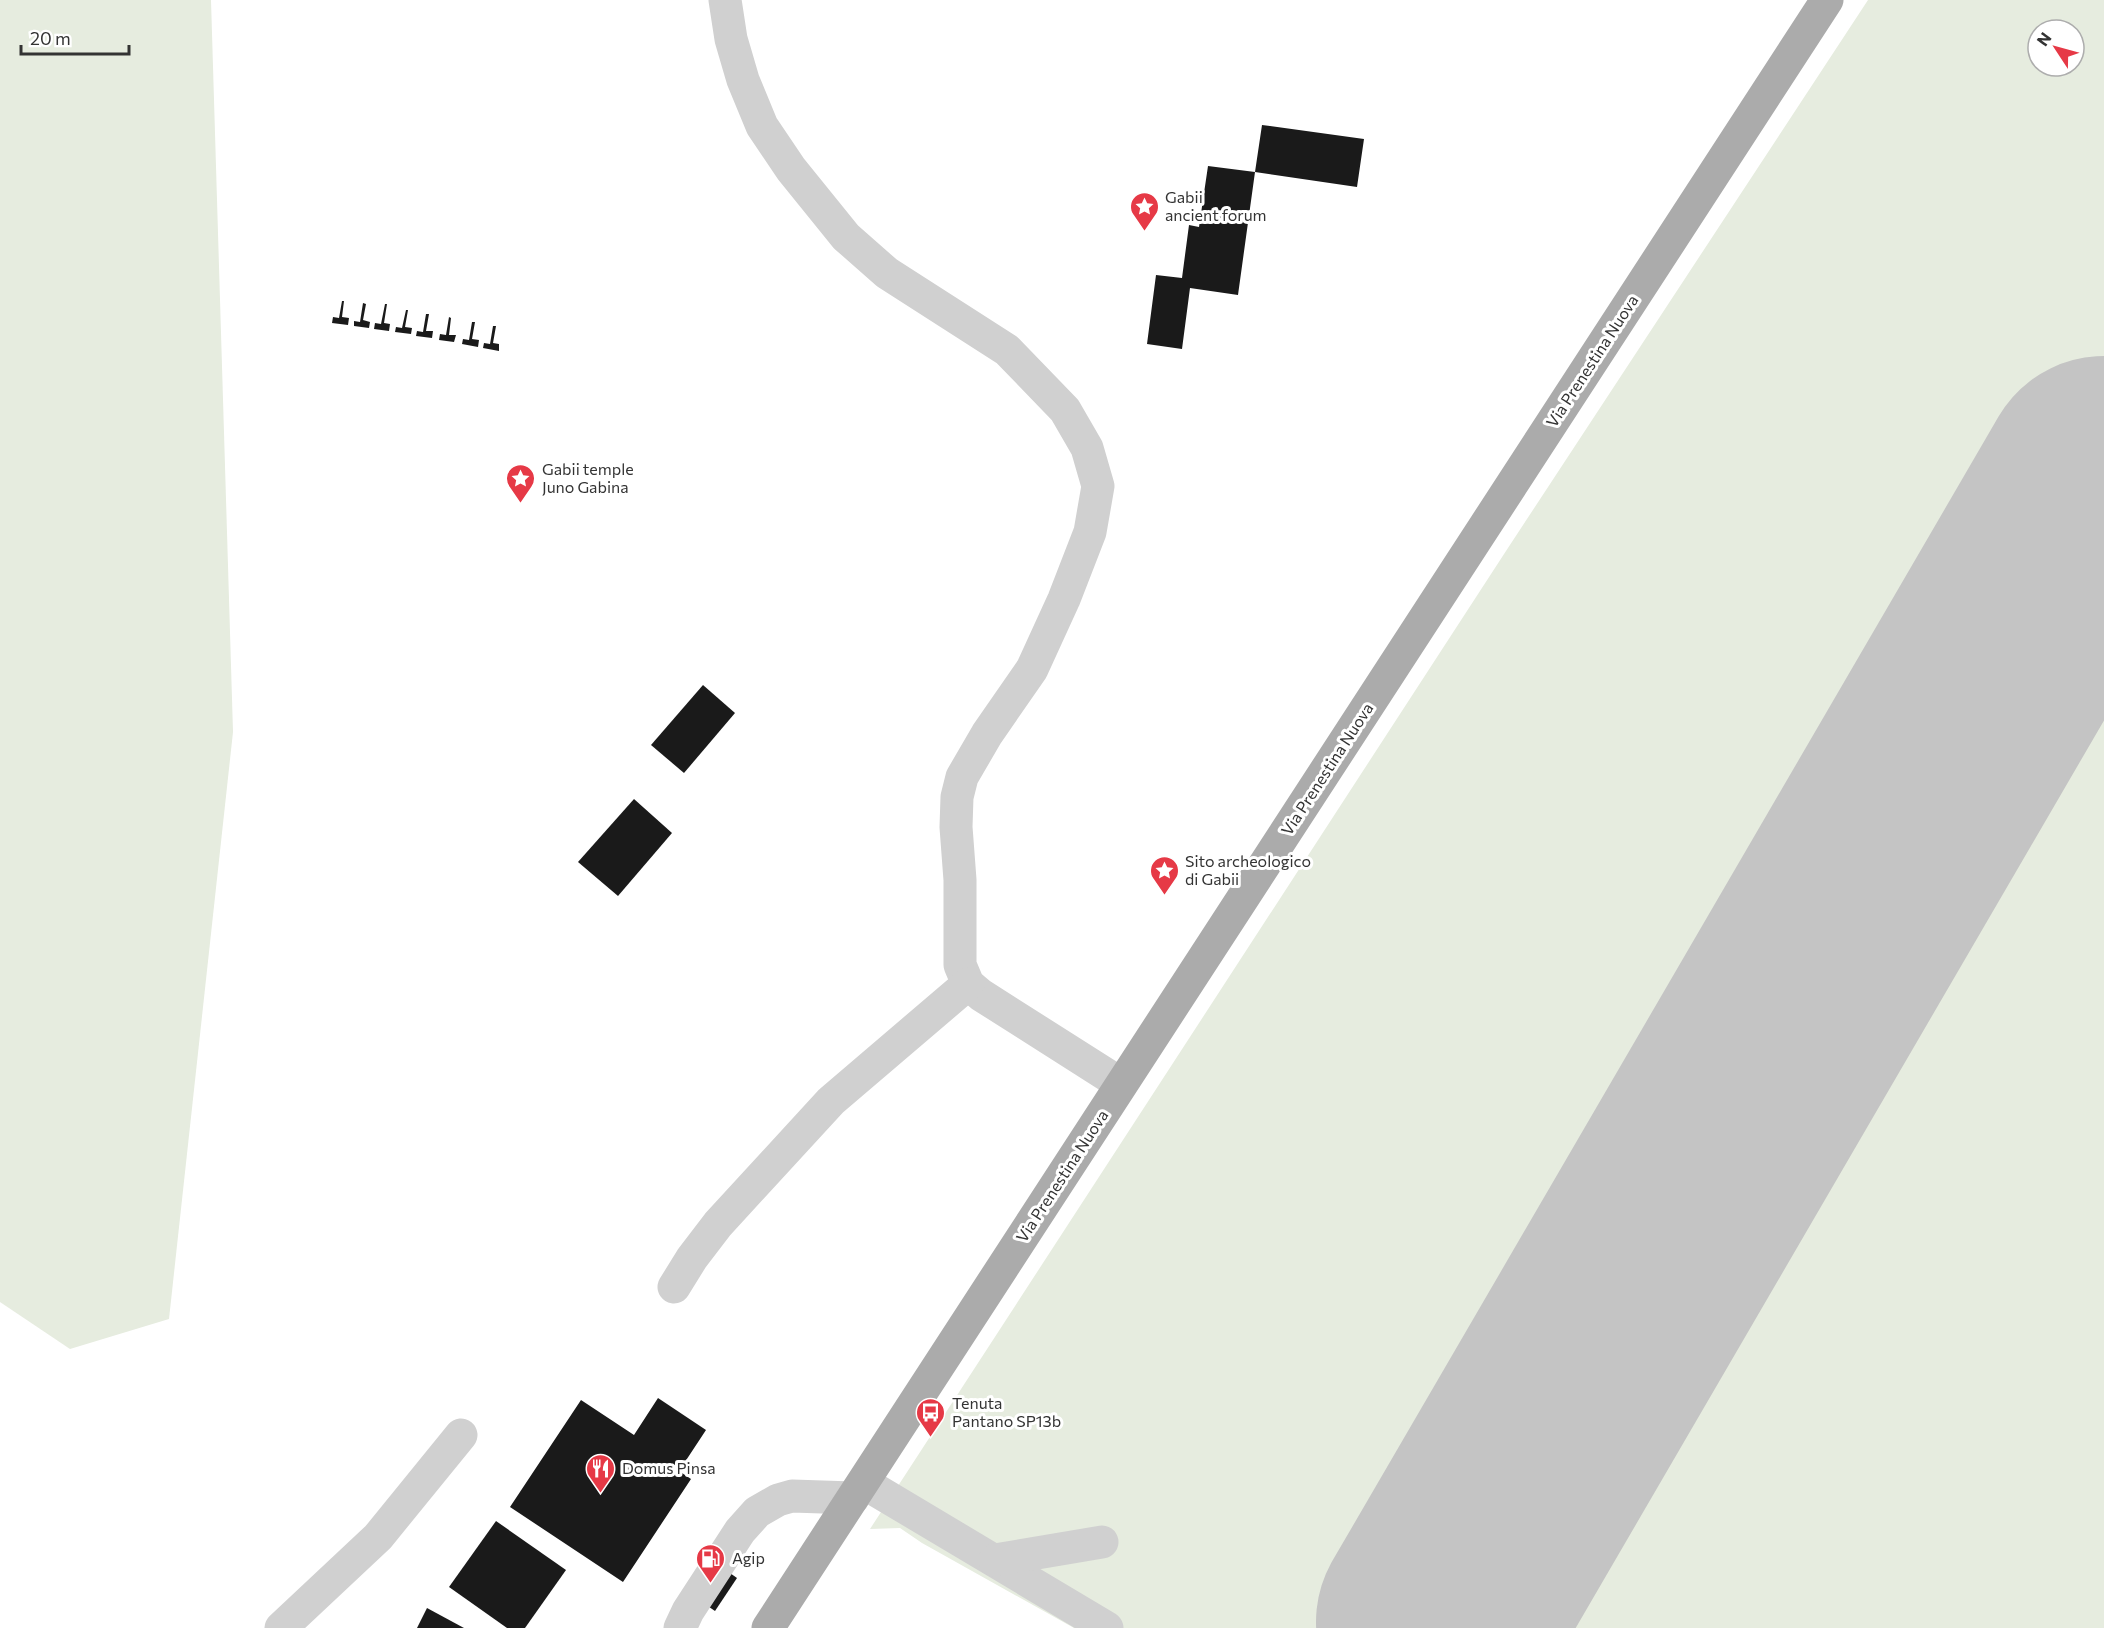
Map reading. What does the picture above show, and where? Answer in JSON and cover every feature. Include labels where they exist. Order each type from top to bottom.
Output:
[{"type":"main road","name":"Via Prenestina Nuova","points":[[768,1628],[1827,0]]},
{"type":"lane","points":[[725,0],[731,39],[743,80],[762,126],[791,169],[846,237],[887,273],[1007,350],[1065,410],[1087,448],[1098,486],[1090,532],[1064,599],[1032,669],[987,734],[962,777],[957,797],[960,965],[968,984],[981,995],[1121,1084]]},
{"type":"lane","points":[[674,1287],[692,1258],[718,1224],[831,1101],[968,984]]},
{"type":"lane","points":[[281,1628],[378,1537],[461,1435]]},
{"type":"lane","points":[[680,1628],[688,1611],[740,1531],[757,1512],[778,1500],[792,1496],[859,1491],[995,1560],[1107,1628]]},
{"type":"lane","points":[[995,1560],[1102,1542]]},
{"type":"shaded area","points":[[0,0],[211,0],[233,732],[169,1319],[70,1349],[0,1302]]},
{"type":"shaded area","points":[[1868,0],[2104,0],[2104,1628],[1074,1628],[922,1543],[900,1528],[870,1529],[1506,551]]},
{"type":"building","points":[[1262,125],[1364,139],[1357,187],[1255,172]]},
{"type":"building","points":[[1208,166],[1255,172],[1238,295],[1190,288],[1182,349],[1147,344],[1156,275],[1182,278],[1189,225],[1199,227]]},
{"type":"building","points":[[342,301],[344,301],[342,317],[349,318],[348,325],[332,323],[333,317],[339,318]]},
{"type":"building","points":[[363,303],[366,304],[363,320],[370,322],[369,328],[354,326],[354,321],[360,322]]},
{"type":"building","points":[[385,304],[387,304],[384,323],[390,324],[389,331],[374,329],[375,323],[381,324]]},
{"type":"building","points":[[406,310],[408,310],[405,327],[412,328],[411,334],[395,332],[396,327],[402,328]]},
{"type":"building","points":[[426,314],[429,314],[426,331],[433,331],[432,338],[416,336],[417,331],[423,332]]},
{"type":"building","points":[[449,317],[451,318],[449,335],[456,335],[454,342],[439,340],[440,334],[446,335]]},
{"type":"building","points":[[472,322],[475,322],[472,339],[479,340],[478,347],[462,344],[463,339],[469,340]]},
{"type":"building","points":[[493,326],[496,326],[493,343],[499,344],[499,351],[483,348],[484,343],[490,344]]},
{"type":"building","points":[[703,685],[735,713],[684,773],[651,745]]},
{"type":"building","points":[[634,799],[672,833],[618,896],[578,862]]},
{"type":"building","name":"Domus Pinsa","points":[[658,1398],[706,1430],[679,1471],[691,1479],[623,1582],[510,1507],[581,1400],[634,1435]]},
{"type":"building","points":[[496,1521],[566,1570],[525,1628],[507,1628],[449,1587]]},
{"type":"building","name":"Agip","points":[[706,1556],[737,1578],[715,1611],[684,1590]]},
{"type":"building","points":[[427,1608],[464,1628],[417,1628]]},
{"type":"runway","points":[[1449,1628],[1438,1622],[2104,478]]},
{"type":"place","name":"Gabii ancient forum","points":[[1144,232]]},
{"type":"place","name":"Gabii temple Juno Gabina","points":[[521,504]]},
{"type":"place","name":"Sito archeologico di Gabii","points":[[1164,896]]},
{"type":"place","name":"Tenuta Pantano SP13b","points":[[931,1438]]},
{"type":"place","name":"Domus Pinsa","points":[[601,1494]]},
{"type":"place","name":"Agip","points":[[711,1584]]}]
